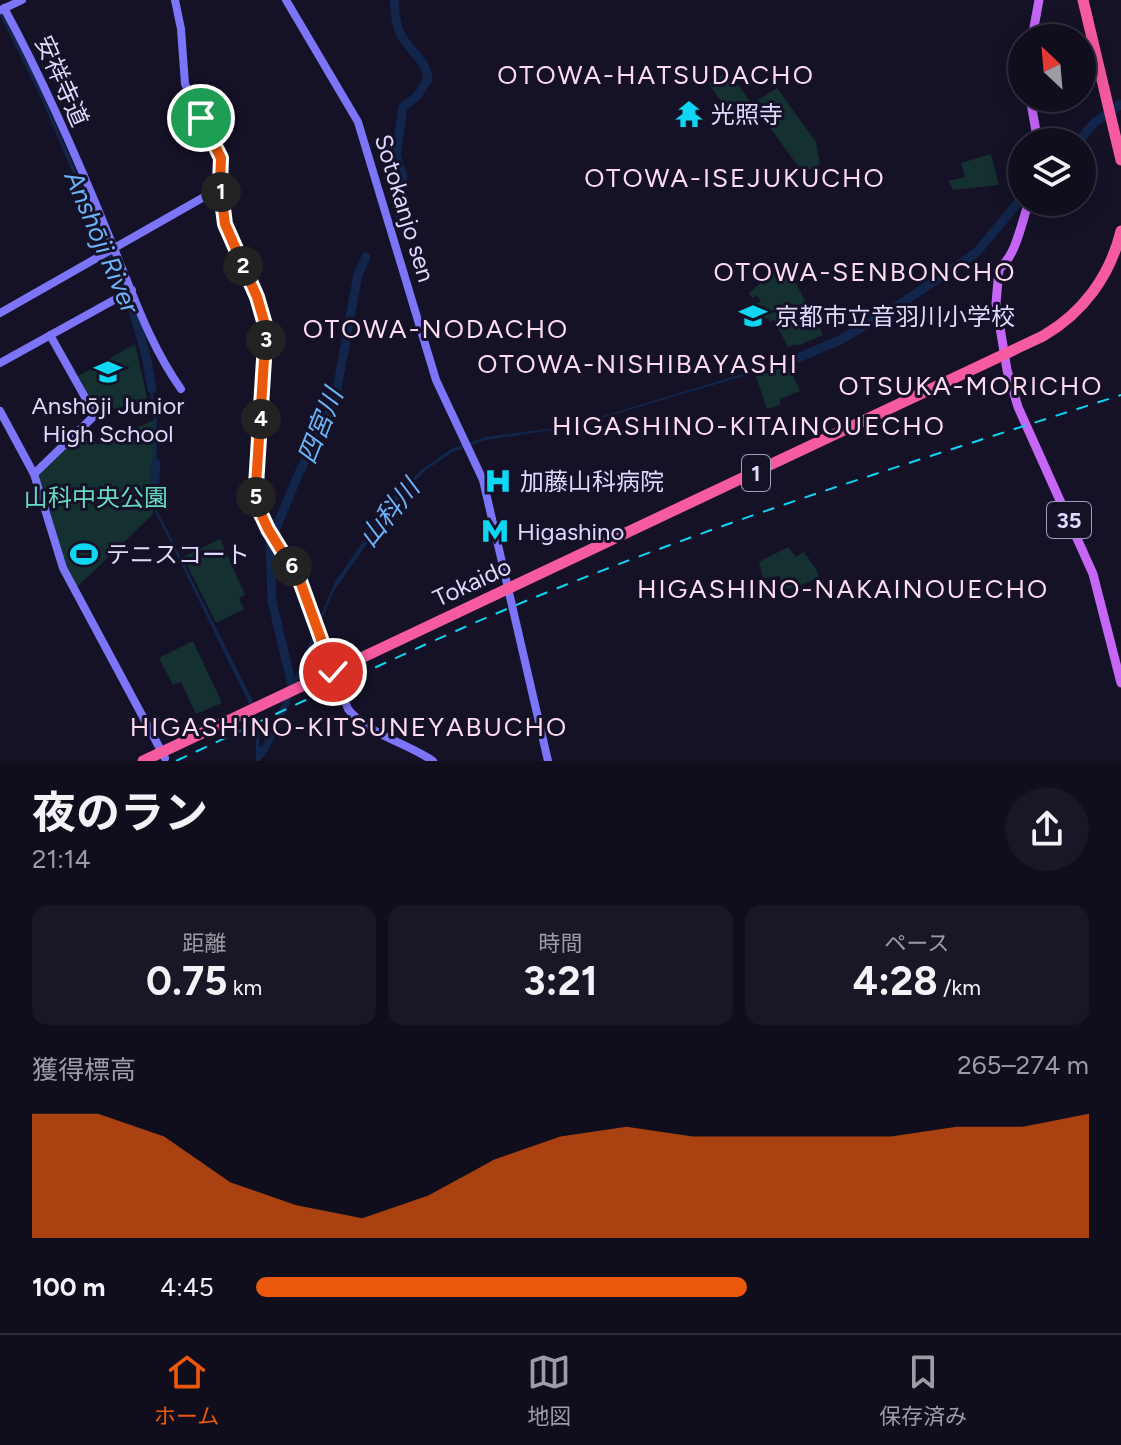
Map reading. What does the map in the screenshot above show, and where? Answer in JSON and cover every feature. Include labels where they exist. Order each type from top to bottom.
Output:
[{"type":"highway","points":[[1083,0],[1121,132]]},
{"type":"highway","points":[[1089,0],[1121,160]]},
{"type":"highway","name":"Tokaido","points":[[1005,358],[1057,328],[1081,308],[1106,272],[1121,231]]},
{"type":"highway","name":"Tokaido","points":[[143,761],[162,757],[1058,335],[1080,317],[1103,288],[1121,253]]},
{"type":"main road","points":[[1035,24],[1039,0]]},
{"type":"main road","name":"35","points":[[1024,216],[1014,245],[999,269],[995,287],[1005,358],[1024,423],[1093,574],[1121,683]]},
{"type":"street","points":[[2,9],[22,0]]},
{"type":"street","points":[[175,0],[181,29],[185,84],[218,151],[222,165],[220,185],[225,224],[257,297],[266,328],[255,501],[300,581],[334,675],[353,715],[433,761]]},
{"type":"street","name":"Sotokanjo sen","points":[[286,0],[358,122],[436,380],[487,492],[548,761]]},
{"type":"street","name":"安祥寺道","points":[[2,9],[44,87],[128,292],[159,357],[181,389]]},
{"type":"street","points":[[0,313],[220,185]]},
{"type":"street","points":[[0,363],[128,292]]},
{"type":"street","points":[[34,474],[95,415],[50,335]]},
{"type":"street","points":[[0,411],[34,474],[63,568],[162,757]]},
{"type":"green space","points":[[725,73],[732,76],[752,104],[777,88],[816,142],[820,164],[803,173],[760,114],[750,123],[722,103],[709,84]]},
{"type":"green space","points":[[991,154],[999,185],[953,190],[948,181],[965,177],[961,163]]},
{"type":"green space","points":[[785,262],[823,335],[788,347],[774,320],[770,322],[768,318],[761,321],[753,306],[761,301],[757,296],[752,298],[749,293]]},
{"type":"green space","points":[[135,344],[147,397],[143,404],[97,411],[78,376]]},
{"type":"green space","points":[[789,366],[800,391],[780,399],[780,405],[767,409],[756,376]]},
{"type":"green space","name":"山科中央公園","points":[[154,420],[153,514],[74,590],[34,474],[82,427],[98,445]]},
{"type":"green space","points":[[220,539],[245,595],[239,598],[244,609],[216,623],[183,557]]},
{"type":"green space","points":[[788,547],[796,557],[804,552],[819,577],[798,587],[784,589],[780,576],[763,578],[759,562]]},
{"type":"green space","points":[[193,641],[222,703],[196,714],[181,682],[173,685],[159,658]]},
{"type":"water","points":[[0,9],[39,86],[132,301],[157,413],[156,508],[252,699],[259,747],[292,684],[335,582],[397,492],[424,468],[451,449],[486,437],[570,426],[805,358],[571,427],[486,440],[453,452],[426,470],[404,492],[333,592],[280,727],[266,754],[256,761],[256,733],[248,701],[154,509],[154,411],[131,309],[40,96],[0,15]]},
{"type":"waterway","name":"四宮川","points":[[394,0],[398,29],[424,65],[428,79],[417,96],[403,107],[396,156],[403,176],[400,216]]},
{"type":"waterway","name":"山科川","points":[[1090,128],[1121,104]]},
{"type":"waterway","name":"山科川","points":[[793,360],[840,340],[887,313],[976,253],[1008,215]]},
{"type":"waterway","name":"四宮川","points":[[292,686],[272,601],[270,543],[298,475],[335,400],[358,274],[366,257]]},
{"type":"waterway","name":"Anshōji River","points":[[130,299],[152,389]]},
{"type":"waterway","name":"Anshōji River","points":[[154,497],[156,463]]},
{"type":"railway","points":[[176,761],[423,646],[640,556],[914,461],[1121,395]]},
{"type":"place","name":"光照寺","points":[[689,114]]},
{"type":"place","name":"京都市立音羽川小学校","points":[[753,316]]},
{"type":"place","name":"Anshōji Junior High School","points":[[108,372]]},
{"type":"place","name":"加藤山科病院","points":[[498,481]]},
{"type":"place","name":"Higashino","points":[[495,531]]},
{"type":"place","name":"テニスコート","points":[[84,554]]},
{"type":"district","name":"OTOWA-HATSUDACHO","points":[[656,75]]},
{"type":"district","name":"OTOWA-ISEJUKUCHO","points":[[735,178]]},
{"type":"district","name":"OTOWA-SENBONCHO","points":[[865,272]]},
{"type":"district","name":"OTOWA-NODACHO","points":[[436,329]]},
{"type":"district","name":"OTOWA-NISHIBAYASHI","points":[[638,364]]},
{"type":"district","name":"OTSUKA-MORICHO","points":[[971,386]]},
{"type":"district","name":"HIGASHINO-KITAINOUECHO","points":[[749,426]]},
{"type":"district","name":"HIGASHINO-NAKAINOUECHO","points":[[843,589]]},
{"type":"district","name":"HIGASHINO-KITSUNEYABUCHO","points":[[349,727]]},
{"type":"route","points":[[201,118],[221,158],[220,185],[225,224],[257,297],[266,328],[255,501],[300,581],[333,672]]}]
